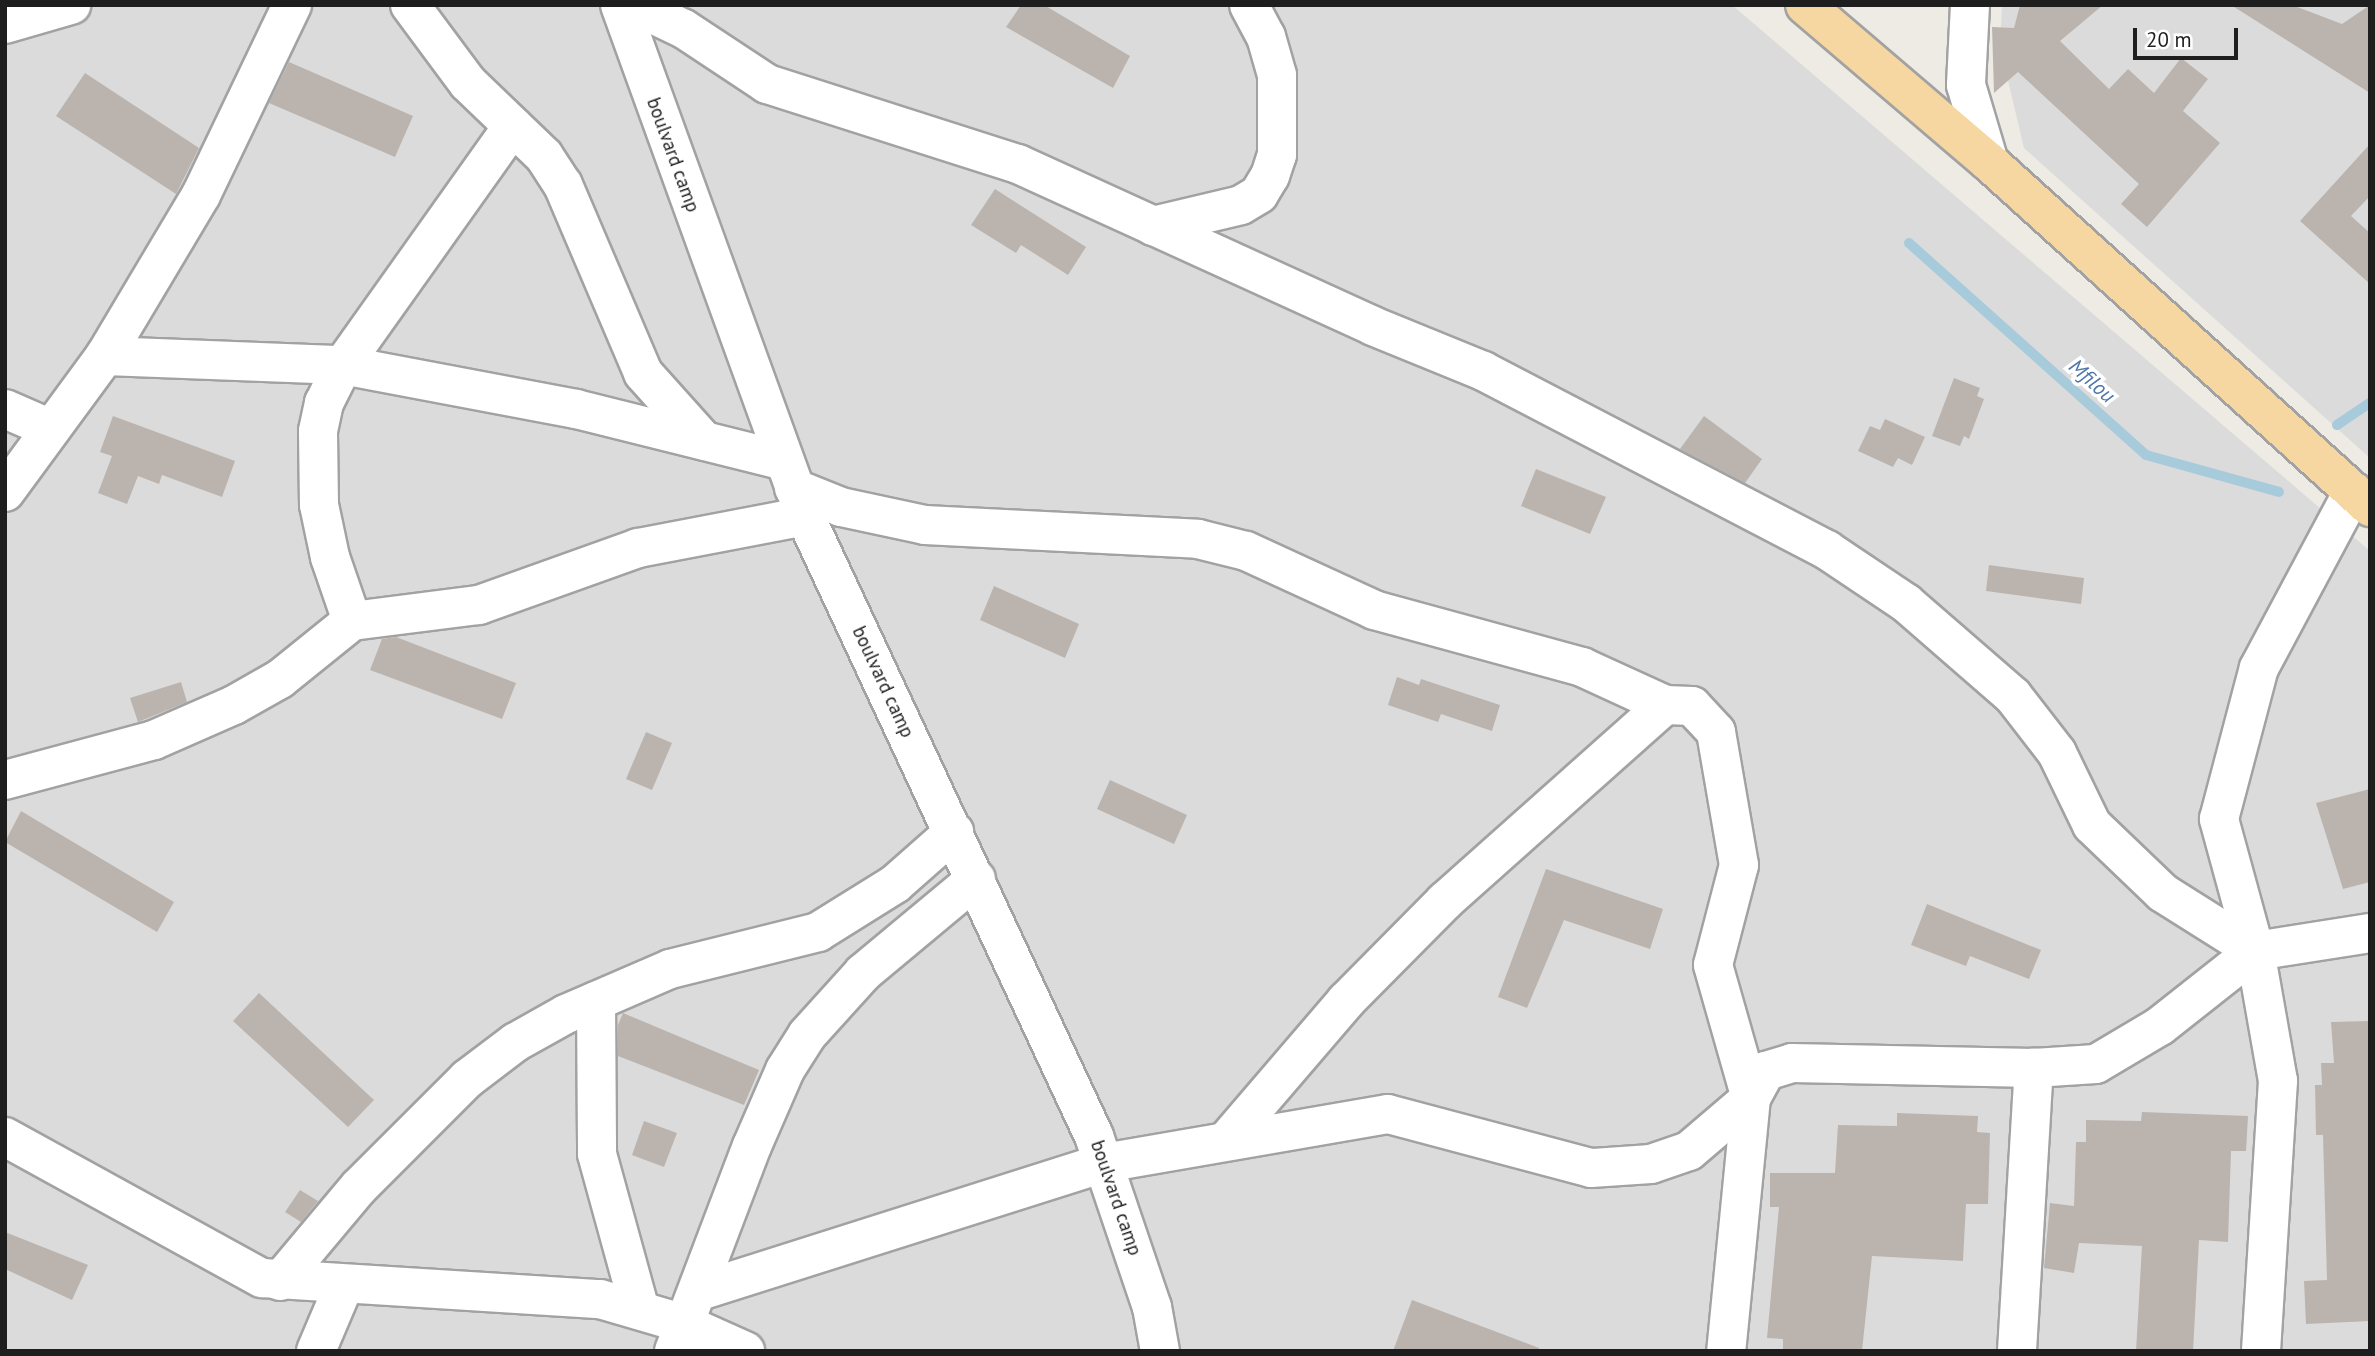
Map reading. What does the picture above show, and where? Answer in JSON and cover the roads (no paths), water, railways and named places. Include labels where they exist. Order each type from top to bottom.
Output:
[{"type":"main road","points":[[1805,5],[1989,162],[2361,499]]},
{"type":"street","points":[[5,24],[71,5]]},
{"type":"street","points":[[5,492],[105,356],[201,195],[292,5]]},
{"type":"street","points":[[410,5],[468,83],[544,156],[564,185],[643,373],[704,441]]},
{"type":"street","name":"boulvard camp","points":[[620,5],[794,488],[976,878],[1104,1163],[1152,1307],[1160,1351]]},
{"type":"street","points":[[634,5],[684,29],[768,84],[976,148],[1548,401],[1871,576],[2012,696],[2057,753],[2092,825],[2163,893],[2255,951]]},
{"type":"street","points":[[1153,226],[1241,205],[1259,194],[1270,176],[1277,155],[1277,75],[1266,37],[1249,5]]},
{"type":"street","points":[[1970,5],[1965,85],[1989,162]]},
{"type":"street","points":[[352,621],[330,557],[319,505],[318,431],[330,386],[513,126]]},
{"type":"street","points":[[105,356],[343,365],[576,409],[704,441],[794,488],[841,508],[925,525],[1185,538],[1234,548],[1374,610],[1581,667],[1665,705],[1692,706],[1716,732],[1739,865],[1713,965],[1751,1098],[1726,1351]]},
{"type":"street","points":[[5,409],[51,429]]},
{"type":"street","points":[[5,780],[154,740],[234,705],[280,679],[352,621],[479,605],[794,488]]},
{"type":"street","points":[[2261,1351],[2278,1081],[2255,951],[2219,819],[2259,668],[2361,499]]},
{"type":"street","points":[[1227,1140],[1346,1001],[1436,910],[1665,705]]},
{"type":"street","points":[[280,1281],[359,1187],[467,1079],[516,1042],[596,1001],[670,969],[818,932],[895,884],[954,832]]},
{"type":"street","points":[[685,1322],[752,1146],[785,1070],[807,1035],[863,973],[976,878]]},
{"type":"street","points":[[685,1322],[1104,1163],[1227,1140],[1388,1114],[1591,1168],[1651,1164],[1689,1152],[1751,1098],[1766,1071],[1791,1063],[2034,1068],[2096,1064],[2160,1026],[2255,951],[2370,933]]},
{"type":"street","points":[[596,1001],[597,1154],[640,1310]]},
{"type":"street","points":[[2017,1351],[2034,1068]]},
{"type":"street","points":[[5,1137],[247,1272],[280,1281],[600,1299],[685,1322],[745,1351]]},
{"type":"street","points":[[316,1351],[344,1284]]},
{"type":"waterway","name":"Mfilou","points":[[1909,243],[2146,455],[2279,492]]},
{"type":"waterway","name":"Mfilou","points":[[2337,425],[2370,403]]}]
